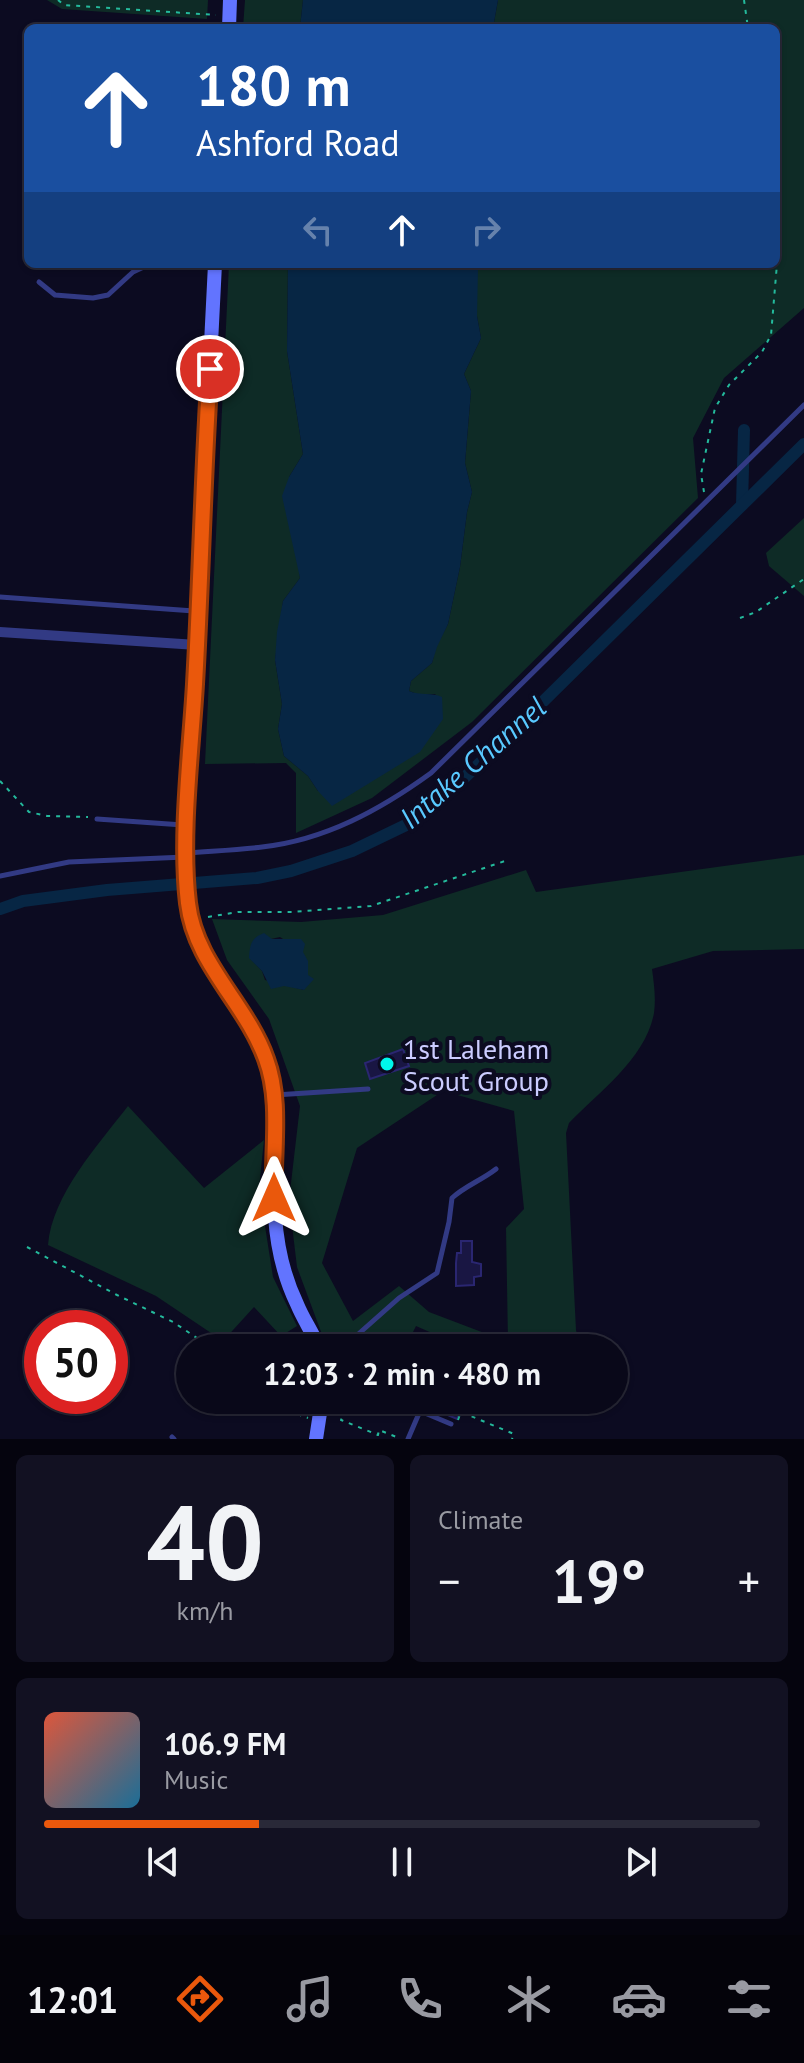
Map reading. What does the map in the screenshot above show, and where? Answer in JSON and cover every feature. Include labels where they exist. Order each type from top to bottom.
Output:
[{"type":"main road","points":[[229,22],[230,0]]},
{"type":"main road","points":[[215,268],[187,825],[188,904],[191,920],[215,975],[257,1038],[266,1060],[274,1095],[273,1178],[280,1253],[296,1304],[312,1334]]},
{"type":"main road","points":[[316,1439],[320,1414]]},
{"type":"street","points":[[0,632],[197,645]]},
{"type":"lane","points":[[39,282],[55,295],[93,298],[108,295],[142,268]]},
{"type":"lane","points":[[0,876],[69,862],[168,860],[264,847],[308,837],[360,819],[431,773],[804,405]]},
{"type":"lane","points":[[0,597],[199,612]]},
{"type":"lane","points":[[97,819],[187,825]]},
{"type":"lane","points":[[274,1095],[368,1089]]},
{"type":"lane","points":[[358,1334],[399,1298],[437,1273],[452,1198],[496,1169]]},
{"type":"lane","points":[[408,1439],[420,1411],[451,1424]]},
{"type":"path","points":[[58,0],[64,5],[229,22]]},
{"type":"path","points":[[744,0],[747,24]]},
{"type":"path","points":[[706,503],[701,474],[715,408],[729,385],[762,352],[771,335],[777,268]]},
{"type":"path","points":[[740,618],[756,612],[804,579]]},
{"type":"path","points":[[0,781],[29,812],[97,819]]},
{"type":"path","points":[[191,920],[238,912],[292,912],[371,906],[505,861]]},
{"type":"path","points":[[27,1247],[191,1334]]},
{"type":"path","points":[[451,1424],[456,1425],[461,1412],[514,1434],[512,1439]]},
{"type":"path","points":[[296,1414],[319,1423]]},
{"type":"path","points":[[343,1414],[341,1420],[378,1435],[379,1430],[401,1439]]},
{"type":"green space","points":[[47,0],[208,0],[207,19],[62,9]]},
{"type":"green space","points":[[245,0],[303,0],[300,24],[243,24]]},
{"type":"green space","points":[[498,0],[804,0],[804,308],[724,378],[693,438],[698,498],[472,722],[372,798],[296,833],[296,773],[286,763],[205,764],[229,268],[288,268],[287,351],[303,454],[289,477],[300,578],[283,601],[275,660],[282,704],[278,729],[284,756],[308,776],[318,791],[436,694],[420,695],[409,691],[411,681],[432,663],[448,624],[460,567],[472,492],[465,463],[471,391],[464,374],[481,338],[477,316],[477,268],[780,268],[780,24],[494,24]]},
{"type":"green space","points":[[804,518],[804,596],[769,566],[766,553]]},
{"type":"green space","points":[[804,855],[804,949],[713,951],[652,969],[654,1013],[642,1045],[620,1073],[569,1123],[566,1133],[577,1334],[508,1334],[506,1228],[524,1209],[514,1111],[443,1091],[357,1148],[322,1263],[353,1321],[399,1286],[429,1312],[487,1334],[434,1334],[416,1326],[412,1334],[322,1334],[297,1267],[289,1200],[300,1106],[269,1019],[227,960],[212,919],[301,922],[383,915],[526,870],[536,892]],"holes":[[[280,937],[296,948],[307,964],[304,990],[265,980],[262,971],[249,957],[271,939]]]},
{"type":"green space","points":[[128,1106],[204,1188],[264,1140],[259,1188],[273,1277],[297,1326],[279,1334],[254,1307],[229,1334],[213,1334],[156,1296],[48,1245],[58,1208],[91,1154]]},
{"type":"water","points":[[303,0],[498,0],[494,24],[300,24]]},
{"type":"water","points":[[288,268],[478,268],[477,316],[481,338],[464,374],[471,391],[465,463],[472,492],[460,567],[448,624],[432,663],[411,681],[409,691],[442,697],[443,719],[420,752],[332,806],[308,776],[284,756],[278,729],[282,704],[275,660],[277,632],[283,601],[300,578],[282,496],[303,454],[287,351]]},
{"type":"water","points":[[264,933],[272,939],[301,939],[305,944],[303,952],[308,961],[308,975],[314,979],[304,990],[284,986],[271,989],[262,971],[249,958],[252,942]]},
{"type":"building","name":"1st Laleham Scout Group","points":[[403,1049],[409,1066],[370,1079],[365,1063]]},
{"type":"building","points":[[461,1241],[472,1241],[472,1262],[481,1264],[481,1276],[474,1277],[474,1285],[456,1286],[457,1253],[461,1253]]},
{"type":"waterway","points":[[742,505],[744,430]]},
{"type":"waterway","name":"Intake Channel","points":[[0,909],[23,901],[107,890],[257,878],[291,871],[352,851],[406,825],[443,798],[500,744],[804,444]]},
{"type":"place","name":"1st Laleham Scout Group","points":[[387,1064]]},
{"type":"route","points":[[210,369],[187,822],[188,904],[193,929],[215,975],[257,1038],[272,1079],[274,1198]]}]
